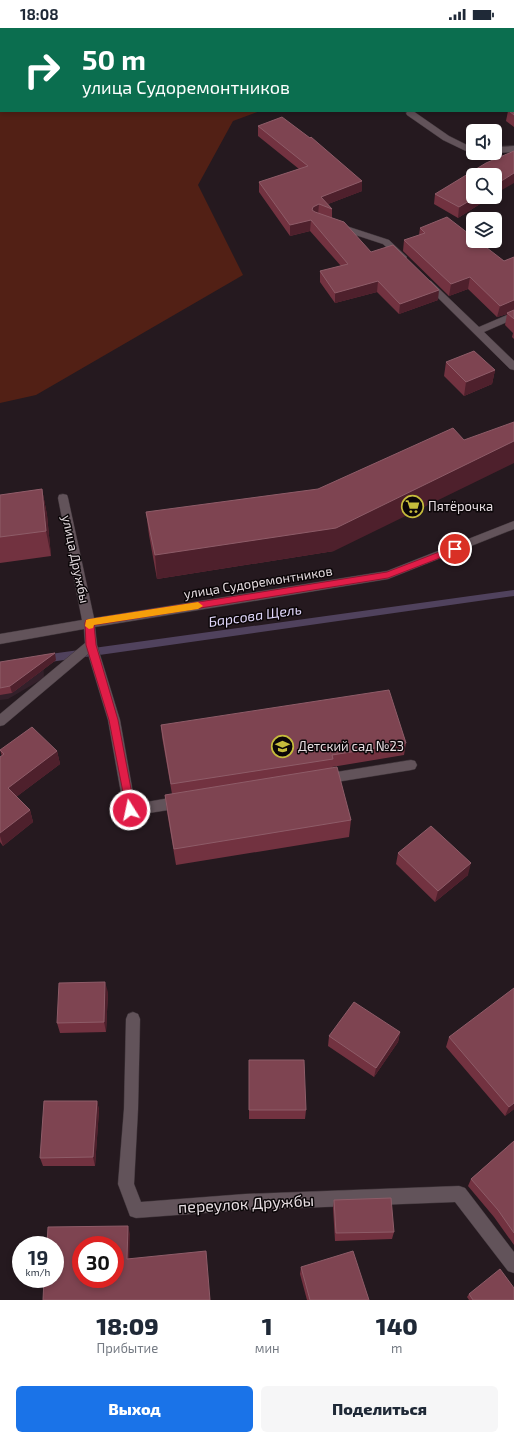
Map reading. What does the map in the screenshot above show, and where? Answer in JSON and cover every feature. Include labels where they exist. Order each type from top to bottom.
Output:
[{"type":"street","points":[[410,113],[446,138],[466,147]]},
{"type":"street","points":[[502,150],[514,149]]},
{"type":"street","points":[[324,222],[386,242],[409,264]]},
{"type":"street","points":[[420,276],[514,367]]},
{"type":"street","points":[[477,332],[514,315]]},
{"type":"street","name":"улица Дружбы","points":[[62,498],[89,623],[91,645],[114,720],[130,810],[192,800]]},
{"type":"street","name":"улица Судоремонтников","points":[[0,640],[89,623],[388,575],[514,525]]},
{"type":"street","points":[[0,721],[91,645]]},
{"type":"street","points":[[310,781],[411,765]]},
{"type":"street","name":"переулок Дружбы","points":[[133,1019],[131,1109],[126,1184],[136,1210],[245,1202],[459,1194],[514,1265]]},
{"type":"shaded area","points":[[0,112],[257,112],[233,121],[198,185],[243,275],[36,395],[0,403]]},
{"type":"shaded area","points":[[43,658],[44,678],[8,699],[0,700],[0,665]]},
{"type":"building","points":[[282,117],[310,138],[311,137],[362,181],[321,197],[332,209],[319,204],[313,207],[312,210],[344,222],[371,252],[393,245],[439,290],[400,304],[378,281],[335,293],[320,271],[348,264],[311,220],[290,225],[259,182],[308,166],[258,126]]},
{"type":"building","points":[[514,151],[514,173],[502,181],[502,168],[478,168],[493,160],[502,160],[502,156]]},
{"type":"building","points":[[466,175],[466,203],[459,207],[435,194]]},
{"type":"building","points":[[447,217],[466,232],[466,248],[487,248],[504,261],[514,257],[514,300],[500,306],[470,277],[451,284],[404,240],[425,233],[420,228]]},
{"type":"building","points":[[514,310],[514,319],[507,313]]},
{"type":"building","points":[[474,351],[495,370],[466,382],[446,362]]},
{"type":"building","points":[[514,422],[514,441],[336,528],[155,555],[146,512],[318,489],[453,428],[464,440]]},
{"type":"building","points":[[42,489],[46,531],[0,537],[0,495]]},
{"type":"building","points":[[55,653],[10,686],[0,688],[0,662]]},
{"type":"building","name":"Детский сад №23","points":[[389,690],[406,743],[332,755],[333,759],[171,784],[161,725]]},
{"type":"building","points":[[32,727],[57,751],[8,788],[30,810],[0,833],[0,757],[4,754],[0,750]]},
{"type":"building","points":[[337,767],[351,820],[174,849],[165,795]]},
{"type":"building","points":[[431,826],[471,863],[438,891],[398,853]]},
{"type":"building","points":[[105,982],[104,1022],[57,1023],[59,983]]},
{"type":"building","points":[[514,988],[514,1103],[509,1107],[449,1037]]},
{"type":"building","points":[[354,1002],[400,1032],[376,1068],[329,1036]]},
{"type":"building","points":[[249,1060],[304,1060],[306,1110],[249,1110]]},
{"type":"building","points":[[44,1101],[97,1101],[93,1157],[40,1158]]},
{"type":"building","points":[[514,1141],[514,1233],[498,1210],[471,1179]]},
{"type":"building","points":[[391,1198],[394,1232],[336,1233],[334,1200]]},
{"type":"building","points":[[128,1226],[127,1259],[206,1251],[210,1300],[43,1300],[44,1288],[64,1288],[64,1236],[48,1236],[48,1227]]},
{"type":"building","points":[[353,1251],[369,1300],[310,1300],[301,1267]]},
{"type":"building","points":[[500,1269],[514,1288],[514,1300],[473,1300],[469,1294]]},
{"type":"waterway","name":"Барсова Щель","points":[[43,659],[514,593]]},
{"type":"slow traffic","points":[[89,626],[89,623],[198,606]]},
{"type":"place","name":"Пятёрочка","points":[[412,506]]},
{"type":"place","name":"Детский сад №23","points":[[282,746]]},
{"type":"route","points":[[130,810],[114,720],[91,645],[89,623],[388,575],[455,549]]}]
